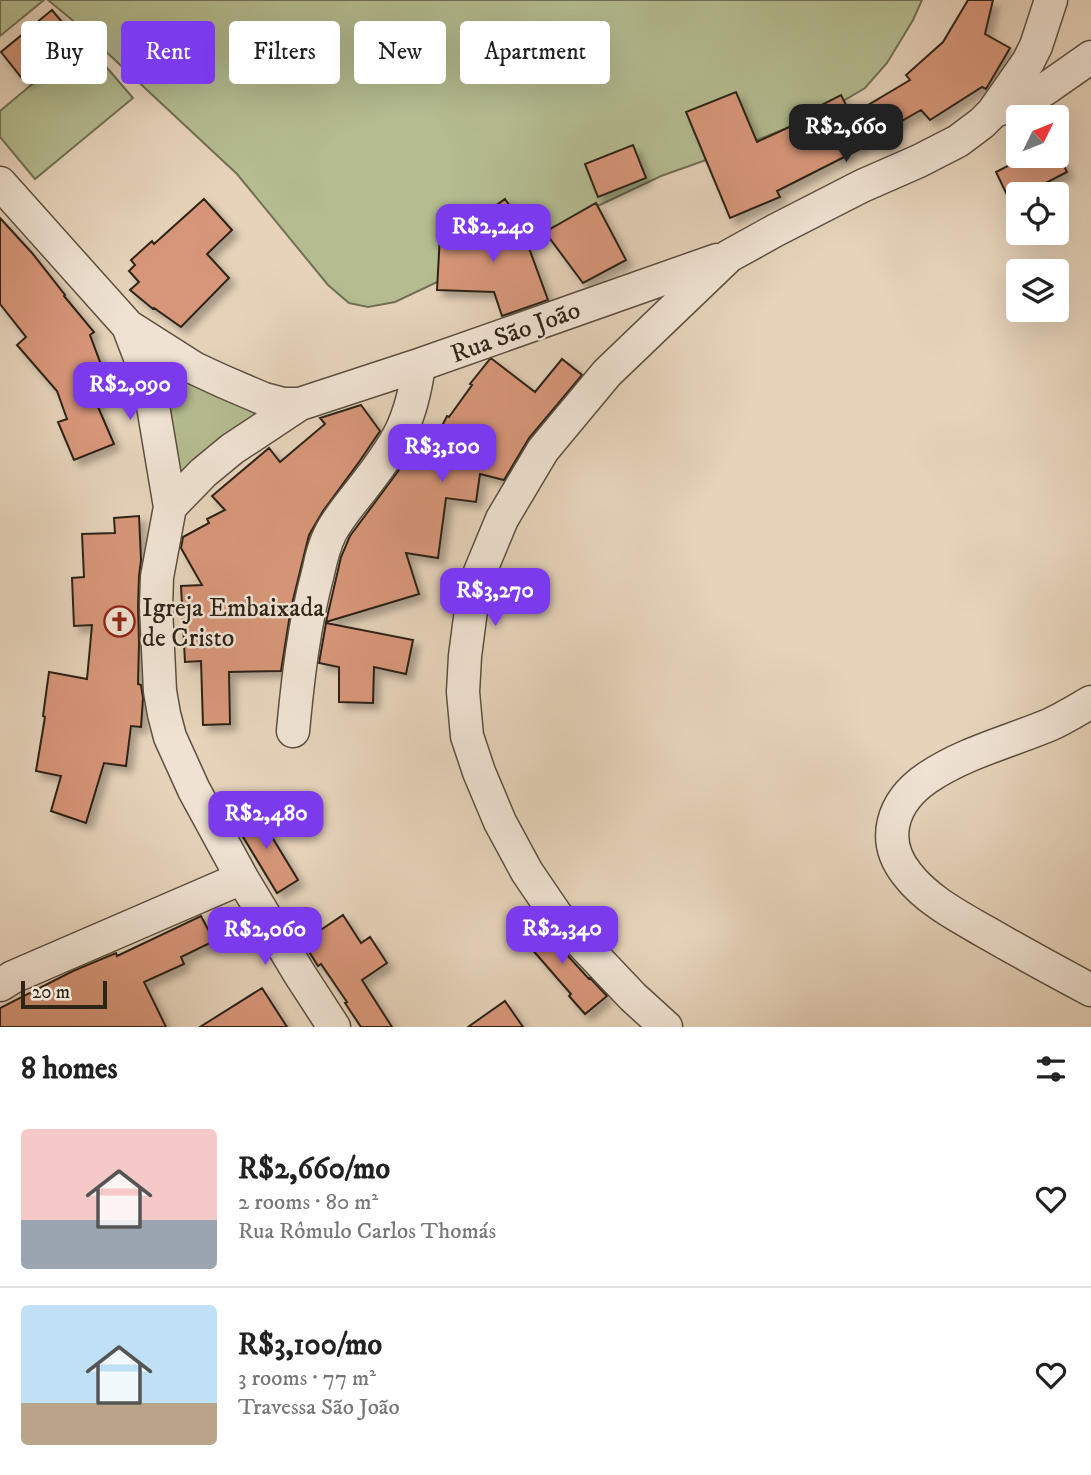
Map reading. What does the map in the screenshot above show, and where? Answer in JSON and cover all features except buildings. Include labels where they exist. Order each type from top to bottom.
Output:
[{"type":"street","points":[[666,1027],[633,997],[559,919],[527,872],[500,822],[479,772],[467,736],[463,692],[471,610],[480,572],[502,519],[543,450],[607,373],[729,256],[862,186],[958,141],[982,123],[1032,54],[1051,0]]},
{"type":"street","points":[[992,112],[1044,90],[1091,57]]},
{"type":"street","points":[[0,183],[128,326],[194,368],[222,381],[264,399],[283,404],[300,404]]},
{"type":"street","name":"Rua São João","points":[[300,404],[729,256]]},
{"type":"street","points":[[128,326],[144,368],[152,400],[170,507],[160,555],[156,597],[158,655],[164,714],[170,737],[179,760],[242,878],[334,1027]]},
{"type":"street","points":[[293,731],[304,638],[326,542],[337,522],[398,440],[412,406],[419,365]]},
{"type":"street","points":[[170,507],[203,473],[232,449],[300,404]]},
{"type":"street","points":[[1091,702],[1051,724],[952,764],[925,780],[903,801],[892,824],[892,847],[906,874],[930,898],[960,918],[1091,990]]},
{"type":"street","points":[[0,985],[242,878]]},
{"type":"green space","points":[[0,0],[44,0],[0,36]]},
{"type":"green space","points":[[48,0],[922,0],[887,63],[865,88],[821,114],[661,176],[395,302],[368,307],[349,303],[328,285],[237,174],[141,84],[215,84],[215,21],[121,21],[121,66],[107,53],[107,21],[71,19]]},
{"type":"green space","points":[[107,68],[133,98],[35,179],[0,137],[0,111],[32,84],[107,84]]},
{"type":"green space","points":[[144,345],[271,412],[176,491]]},
{"type":"place","name":"Igreja Embaixada de Cristo","points":[[119,622]]}]
